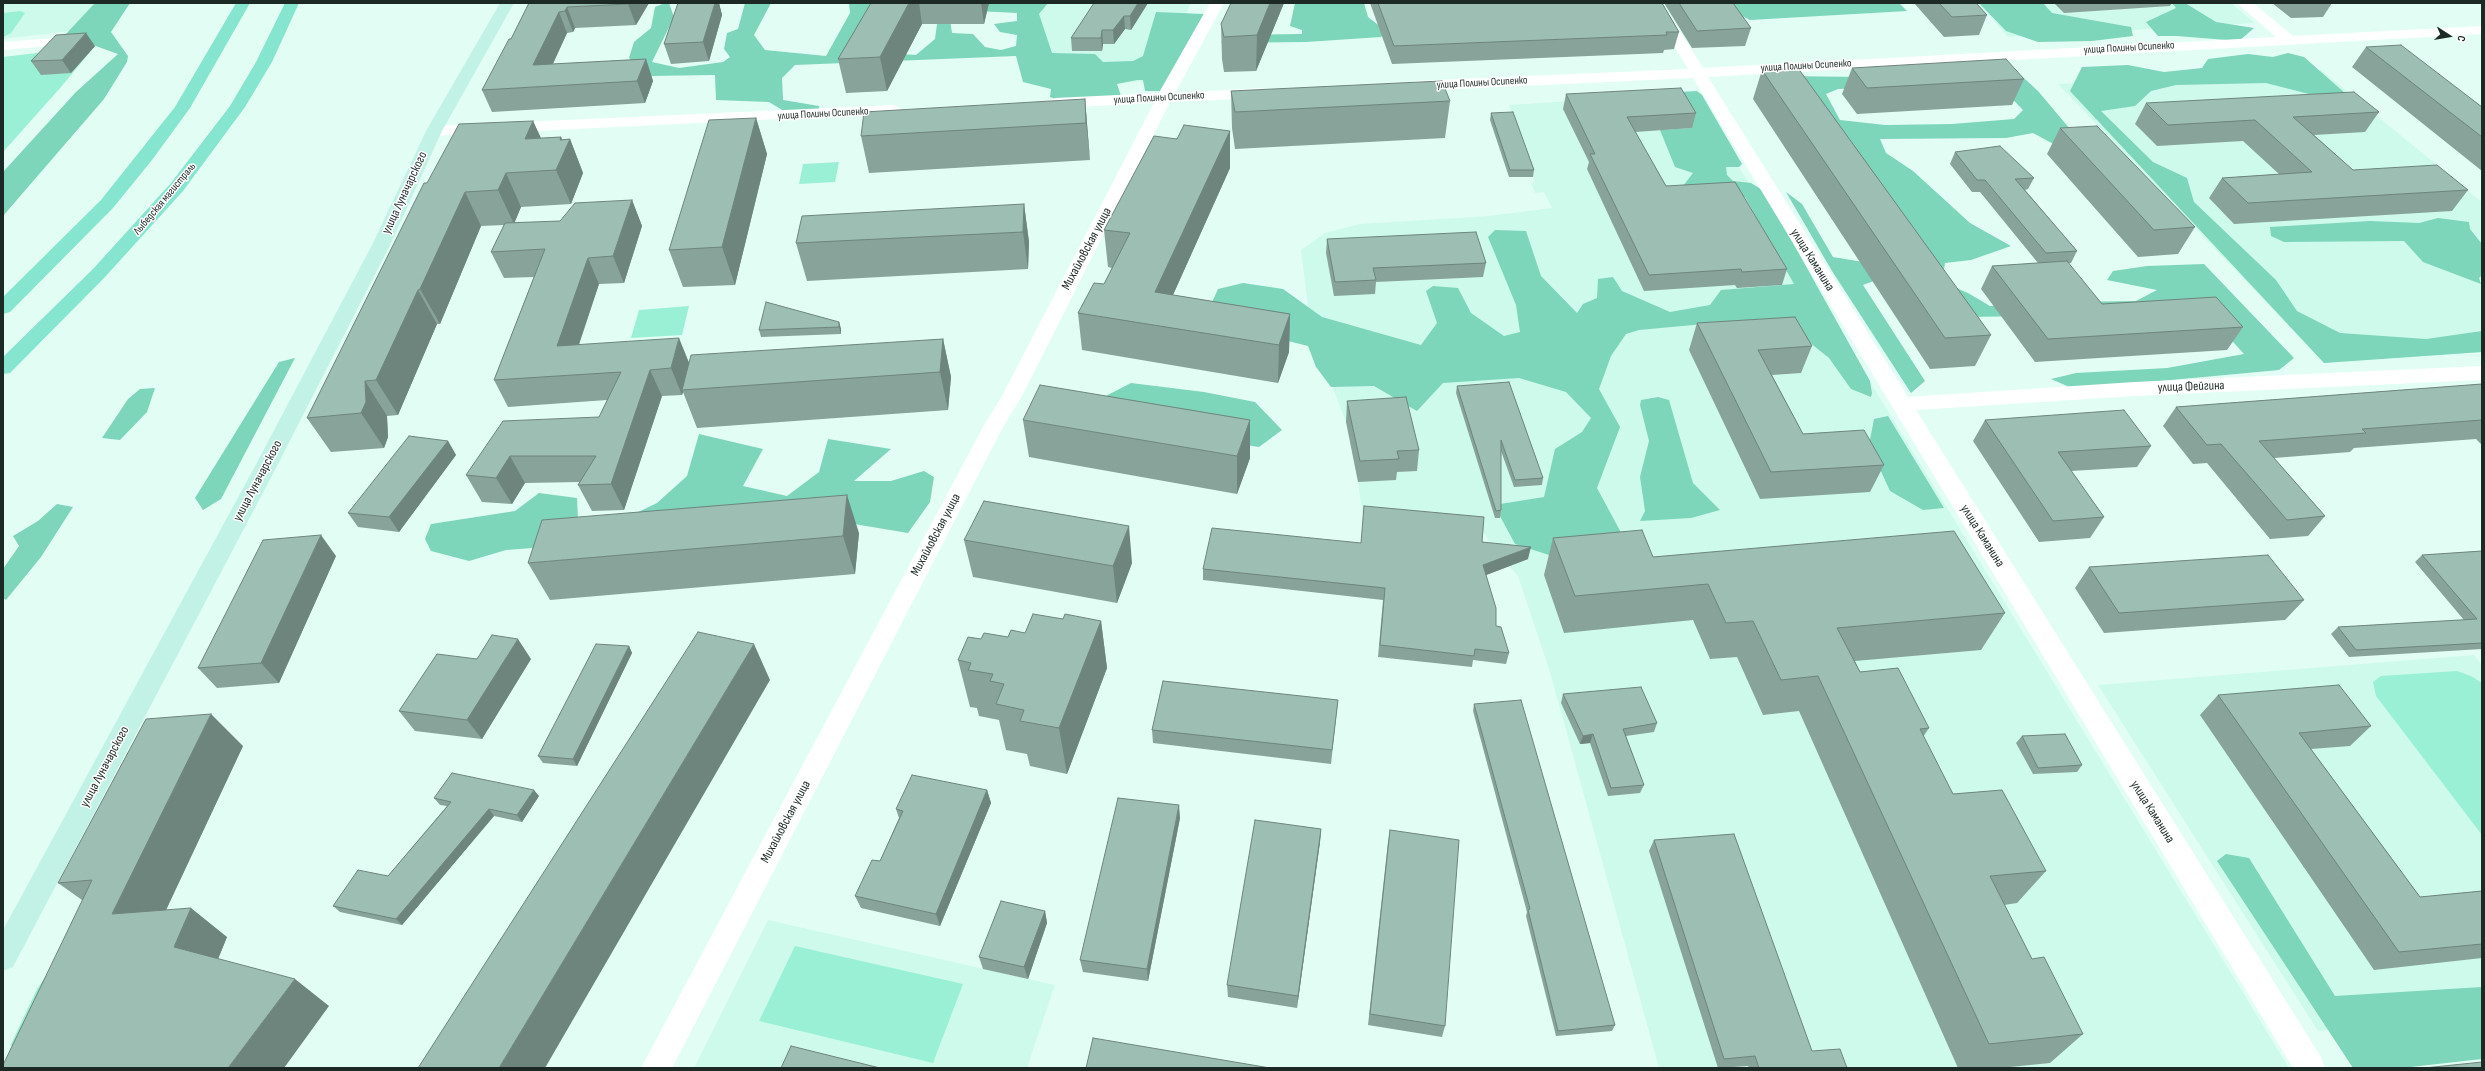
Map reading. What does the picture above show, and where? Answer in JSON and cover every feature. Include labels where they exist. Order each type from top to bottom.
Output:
[{"type":"main road","points":[[3,308],[107,204],[146,156],[182,108],[243,3]]},
{"type":"main road","name":"Лыбедская магистраль","points":[[3,368],[99,273],[177,187],[237,107],[264,62],[292,3]]},
{"type":"main road","name":"улица Луначарского","points":[[3,958],[265,468],[322,353],[381,245],[434,131],[507,3]]},
{"type":"street","name":"Михайловская улица","points":[[656,1068],[993,427],[1012,396],[1165,98],[1217,3]]},
{"type":"street","name":"улица Каманина","points":[[1655,3],[2310,1068]]},
{"type":"street","points":[[2244,3],[2288,39]]},
{"type":"street","name":"улица Полины Осипенко","points":[[1401,86],[1697,73],[2288,39],[2482,30]]},
{"type":"street","points":[[3,46],[57,40],[83,40]]},
{"type":"street","name":"улица Полины Осипенко","points":[[1037,104],[1275,93]]},
{"type":"street","name":"улица Полины Осипенко","points":[[434,131],[911,110]]},
{"type":"street","name":"улица Фейгина","points":[[1901,404],[2134,389],[2482,373]]},
{"type":"shaded area","points":[[3,3],[104,3],[87,29],[3,39]]},
{"type":"shaded area","points":[[1037,3],[1191,3],[1153,81],[1042,87]]},
{"type":"shaded area","points":[[1978,3],[2231,3],[2255,23],[2008,37]]},
{"type":"shaded area","points":[[2321,70],[2482,202],[2482,352],[2324,363],[2058,84]]},
{"type":"shaded area","points":[[1694,93],[2289,1068],[1659,1068],[1550,672],[1518,576],[1500,556],[1481,529],[1363,518],[1358,482],[1346,422],[1311,331],[1301,250],[1325,233],[1360,224],[1489,216],[1552,208],[1544,192],[1535,193],[1531,183],[1535,182],[1509,105]]},
{"type":"shaded area","points":[[2474,655],[2482,665],[2482,1015],[2318,1031],[2098,685]]},
{"type":"shaded area","points":[[768,920],[1055,985],[1027,1068],[694,1068]]},
{"type":"green space","points":[[95,3],[130,3],[111,32],[128,56],[127,62],[104,99],[3,216],[3,172],[76,92],[118,54],[65,35]]},
{"type":"green space","points":[[669,3],[674,17],[652,62],[679,68],[723,62],[730,57],[724,49],[727,33],[738,29],[745,3],[771,3],[754,35],[765,50],[826,56],[850,13],[849,3],[879,3],[859,51],[916,55],[935,39],[937,24],[950,19],[952,33],[973,34],[985,47],[1001,50],[1016,46],[1017,35],[1000,32],[994,24],[1017,21],[1017,13],[976,11],[977,3],[1048,3],[1039,14],[1052,53],[1095,54],[1103,62],[1133,61],[1143,56],[1156,12],[1204,14],[1160,91],[1145,91],[1143,80],[1137,80],[1117,84],[1121,96],[1061,101],[1050,97],[1051,89],[1023,82],[1016,56],[795,65],[782,78],[783,100],[819,106],[819,110],[784,111],[769,102],[716,100],[715,75],[649,76],[629,58],[634,42],[651,28],[655,7]]},
{"type":"green space","points":[[1295,3],[1364,3],[1368,17],[1386,31],[1381,37],[1306,42],[1221,43],[1227,35],[1302,34],[1302,30],[1290,26]]},
{"type":"green space","points":[[1728,3],[1899,3],[1907,11],[1750,20],[1738,14]]},
{"type":"green space","points":[[1979,3],[2043,3],[2052,13],[2131,27],[2133,36],[2092,41],[2038,42],[2006,31]]},
{"type":"green space","points":[[2172,3],[2185,3],[2216,22],[2254,28],[2239,41],[2158,36],[2146,22],[2176,8]]},
{"type":"green space","points":[[20,11],[25,13],[11,33],[3,37],[3,13]]},
{"type":"green space","points":[[95,46],[61,87],[3,152],[3,57]]},
{"type":"green space","points":[[2288,53],[2304,57],[2363,109],[2332,95],[2309,94],[2266,83],[2176,85],[2151,91],[2135,106],[2101,111],[2153,162],[2187,178],[2194,202],[2276,280],[2297,311],[2340,333],[2426,339],[2482,331],[2482,352],[2324,363],[2070,91],[2082,67],[2128,65],[2164,72],[2202,68],[2208,59],[2248,54],[2273,57]]},
{"type":"green space","points":[[2015,70],[2038,91],[2086,148],[2059,147],[2033,133],[2006,138],[1880,139],[1886,153],[1913,171],[1970,223],[2011,246],[1971,260],[1945,263],[1942,282],[1968,293],[1990,306],[2068,302],[2136,301],[2157,290],[2107,280],[2113,271],[2147,266],[2204,264],[2294,358],[2279,370],[2074,389],[2051,379],[2076,373],[2167,368],[2244,354],[2208,314],[1960,317],[1879,279],[1863,285],[1925,381],[1911,393],[1832,271],[1786,192],[1802,204],[1833,257],[1869,263],[1782,76],[1863,77],[1902,87],[1838,89],[1826,94],[1840,120],[1885,125],[1952,124],[2014,119],[2023,110],[1994,80]]},
{"type":"green space","points":[[1697,91],[1702,95],[1742,164],[1739,167],[1726,167],[1727,175],[1733,181],[1751,183],[1764,191],[1870,381],[1872,393],[1871,397],[1851,389],[1829,358],[1809,342],[1704,324],[1639,330],[1626,334],[1611,356],[1599,389],[1620,427],[1597,488],[1625,540],[1552,556],[1515,544],[1494,505],[1544,497],[1555,449],[1582,432],[1591,418],[1566,392],[1519,378],[1443,383],[1417,411],[1374,386],[1331,387],[1316,367],[1308,346],[1204,320],[1218,289],[1243,283],[1283,289],[1322,317],[1421,345],[1437,323],[1426,291],[1433,286],[1458,288],[1471,313],[1504,336],[1520,332],[1516,305],[1488,237],[1495,230],[1526,231],[1541,276],[1577,313],[1583,304],[1597,298],[1598,279],[1613,277],[1622,291],[1670,312],[1710,305],[1721,290],[1794,284],[1745,197],[1730,198],[1683,186],[1693,173],[1675,167],[1660,130],[1692,128],[1627,95]]},
{"type":"green space","points":[[839,162],[835,182],[799,184],[803,164]]},
{"type":"green space","points":[[2438,218],[2469,222],[2470,229],[2482,244],[2482,275],[2479,278],[2481,284],[2423,262],[2404,241],[2284,242],[2271,236],[2270,227],[2370,221],[2419,223]]},
{"type":"green space","points":[[689,306],[682,335],[631,338],[639,310]]},
{"type":"green space","points":[[295,358],[221,499],[203,510],[195,498],[279,362]]},
{"type":"green space","points":[[1131,383],[1204,392],[1255,402],[1282,430],[1259,447],[1181,435],[1098,400]]},
{"type":"green space","points":[[155,388],[147,412],[120,440],[102,438],[128,399],[140,389]]},
{"type":"green space","points":[[1658,397],[1669,400],[1693,483],[1720,510],[1691,518],[1640,521],[1645,511],[1640,477],[1649,441],[1640,405],[1641,400]]},
{"type":"green space","points":[[1888,416],[1944,508],[1923,510],[1890,491],[1869,445],[1874,419]]},
{"type":"green space","points":[[699,434],[763,449],[743,486],[787,496],[819,472],[828,439],[891,449],[854,481],[891,481],[924,471],[934,477],[930,502],[908,533],[854,524],[506,550],[469,561],[431,551],[425,539],[431,524],[515,511],[539,493],[577,498],[578,519],[628,517],[657,503],[687,476]]},
{"type":"green space","points":[[57,504],[73,507],[41,557],[6,600],[3,598],[3,569],[19,546],[13,536],[38,521]]},
{"type":"green space","points":[[2457,671],[2471,676],[2482,683],[2482,835],[2376,696],[2373,682],[2381,676]]},
{"type":"green space","points":[[2226,854],[2249,858],[2335,996],[2482,987],[2482,1059],[2402,1068],[2353,1068],[2217,861]]},
{"type":"green space","points":[[795,946],[963,984],[933,1063],[759,1021]]},
{"type":"green space","points":[[55,963],[21,1043],[10,1046],[37,989]]},
{"type":"building","points":[[529,3],[629,3],[567,7],[565,11],[559,12],[533,65],[646,59],[637,81],[482,90],[509,39],[511,39]]},
{"type":"building","points":[[678,3],[715,3],[703,42],[664,44]]},
{"type":"building","points":[[871,3],[909,3],[880,57],[838,59]]},
{"type":"building","points":[[1094,3],[1138,3],[1130,16],[1124,16],[1113,30],[1102,30],[1101,38],[1071,38]]},
{"type":"building","points":[[1231,3],[1270,3],[1257,35],[1224,37],[1221,24]]},
{"type":"building","points":[[1378,3],[1662,3],[1679,32],[1666,32],[1667,35],[1394,46]]},
{"type":"building","points":[[1679,3],[1733,3],[1751,28],[1697,31]]},
{"type":"building","points":[[1939,3],[1976,3],[1987,15],[1952,17]]},
{"type":"building","points":[[86,33],[62,60],[31,61],[56,35]]},
{"type":"building","points":[[2401,45],[2482,107],[2482,137],[2366,47]]},
{"type":"building","points":[[2006,59],[2024,79],[1867,88],[1852,68]]},
{"type":"building","points":[[1798,68],[1991,335],[1945,338],[1762,70]]},
{"type":"building","points":[[1442,81],[1450,101],[1235,112],[1231,91]]},
{"type":"building","points":[[1681,88],[1696,113],[1627,117],[1666,186],[1735,182],[1787,269],[1742,272],[1741,269],[1649,275],[1590,154],[1595,154],[1566,94]]},
{"type":"building","points":[[2354,92],[2379,112],[2293,117],[2353,170],[2437,165],[2468,190],[2248,203],[2222,178],[2312,172],[2255,120],[2168,125],[2146,103]]},
{"type":"building","points":[[1085,99],[1086,123],[861,136],[864,112]]},
{"type":"building","points":[[1513,112],[1534,170],[1510,170],[1491,113]]},
{"type":"building","points":[[756,118],[722,247],[669,250],[709,120]]},
{"type":"building","points":[[533,121],[525,139],[561,137],[560,140],[570,139],[556,170],[506,173],[498,190],[465,192],[376,380],[365,381],[366,402],[361,413],[307,418],[424,183],[427,183],[459,124]]},
{"type":"building","points":[[1184,125],[1230,131],[1155,292],[1290,314],[1279,345],[1078,313],[1094,283],[1104,284],[1130,233],[1104,230],[1154,136],[1177,139]]},
{"type":"building","points":[[2097,126],[2195,227],[2154,230],[2060,128]]},
{"type":"building","points":[[2000,146],[2034,178],[2015,179],[2077,251],[2046,253],[1985,180],[1977,180],[1955,152]]},
{"type":"building","points":[[632,200],[613,256],[588,258],[557,346],[679,338],[671,368],[650,370],[611,484],[578,485],[596,456],[510,456],[496,478],[466,475],[503,421],[599,417],[621,372],[494,380],[545,249],[491,252],[505,223],[560,221],[575,203]]},
{"type":"building","points":[[1024,204],[1023,232],[796,243],[802,216]]},
{"type":"building","points":[[1476,232],[1486,263],[1373,268],[1376,280],[1335,282],[1327,239]]},
{"type":"building","points":[[2067,261],[2102,304],[2216,297],[2243,327],[2048,339],[1992,266]]},
{"type":"building","points":[[766,302],[839,322],[839,327],[759,330]]},
{"type":"building","points":[[1795,317],[1812,346],[1758,350],[1803,434],[1864,430],[1884,465],[1771,472],[1697,323]]},
{"type":"building","points":[[943,339],[940,372],[682,390],[691,355]]},
{"type":"building","points":[[1509,382],[1543,478],[1515,480],[1501,440],[1501,510],[1496,511],[1457,386]]},
{"type":"building","points":[[2482,384],[2482,420],[2362,429],[2366,433],[2259,441],[2325,516],[2287,520],[2221,444],[2207,445],[2176,407]]},
{"type":"building","points":[[1040,385],[1250,420],[1237,456],[1023,420]]},
{"type":"building","points":[[1406,397],[1419,450],[1397,451],[1399,459],[1360,461],[1347,401]]},
{"type":"building","points":[[2124,410],[2151,446],[2058,452],[2104,517],[2053,521],[1985,420]]},
{"type":"building","points":[[409,436],[448,441],[389,517],[348,513]]},
{"type":"building","points":[[847,495],[843,536],[528,563],[542,520]]},
{"type":"building","points":[[984,501],[1129,526],[1113,566],[964,540]]},
{"type":"building","points":[[1364,506],[1484,517],[1482,542],[1531,547],[1483,565],[1496,608],[1496,626],[1501,627],[1509,653],[1475,649],[1474,656],[1380,645],[1385,588],[1203,569],[1212,528],[1361,543]]},
{"type":"building","points":[[1642,530],[1653,557],[1954,531],[2005,613],[1837,628],[1860,672],[1898,668],[1929,728],[1920,729],[1953,794],[2002,790],[2046,871],[1990,876],[2032,959],[2044,957],[2083,1034],[1989,1044],[1818,676],[1781,680],[1753,621],[1726,623],[1708,584],[1575,596],[1553,538]]},
{"type":"building","points":[[321,535],[261,663],[198,668],[263,540]]},
{"type":"building","points":[[2482,551],[2482,643],[2356,650],[2338,627],[2477,619],[2422,555]]},
{"type":"building","points":[[2268,555],[2304,600],[2119,613],[2089,567]]},
{"type":"building","points":[[1033,614],[1063,619],[1065,614],[1101,621],[1059,728],[1020,721],[1024,710],[996,704],[1004,684],[990,681],[993,674],[968,670],[971,663],[958,660],[968,637],[981,639],[984,633],[1008,637],[1011,630],[1025,633]]},
{"type":"building","points":[[698,632],[754,644],[499,1068],[418,1068]]},
{"type":"building","points":[[492,635],[518,639],[467,720],[399,711],[437,654],[477,659]]},
{"type":"building","points":[[596,644],[629,646],[573,759],[538,756]]},
{"type":"building","points":[[1163,681],[1338,700],[1332,750],[1152,730]]},
{"type":"building","points":[[2339,685],[2371,726],[2299,733],[2420,897],[2482,891],[2482,944],[2399,952],[2218,695]]},
{"type":"building","points":[[1641,687],[1657,723],[1623,729],[1644,785],[1611,788],[1593,734],[1583,736],[1563,694]]},
{"type":"building","points":[[1521,700],[1615,1025],[1558,1031],[1528,910],[1530,909],[1474,704]]},
{"type":"building","points":[[211,714],[112,914],[191,908],[174,947],[295,979],[228,1068],[3,1068],[3,1065],[92,880],[58,883],[146,719]]},
{"type":"building","points":[[2065,734],[2082,765],[2038,768],[2022,736]]},
{"type":"building","points":[[452,773],[534,790],[517,815],[489,809],[396,919],[333,906],[358,870],[388,876],[451,802],[434,798]]},
{"type":"building","points":[[912,775],[987,790],[936,914],[855,896],[872,860],[880,861],[903,811],[896,809]]},
{"type":"building","points":[[1118,798],[1179,805],[1147,969],[1080,960]]},
{"type":"building","points":[[1255,820],[1321,829],[1298,996],[1227,985]]},
{"type":"building","points":[[1390,830],[1459,840],[1445,1026],[1370,1014]]},
{"type":"building","points":[[1734,834],[1812,1051],[1840,1049],[1847,1068],[1759,1068],[1755,1056],[1724,1059],[1654,840]]},
{"type":"building","points":[[1001,901],[1045,911],[1024,967],[979,957]]},
{"type":"building","points":[[1093,1038],[1270,1068],[1086,1068]]},
{"type":"building","points":[[791,1046],[880,1068],[781,1068]]},
{"type":"building","points":[[2482,1062],[2482,1068],[2424,1068]]}]
